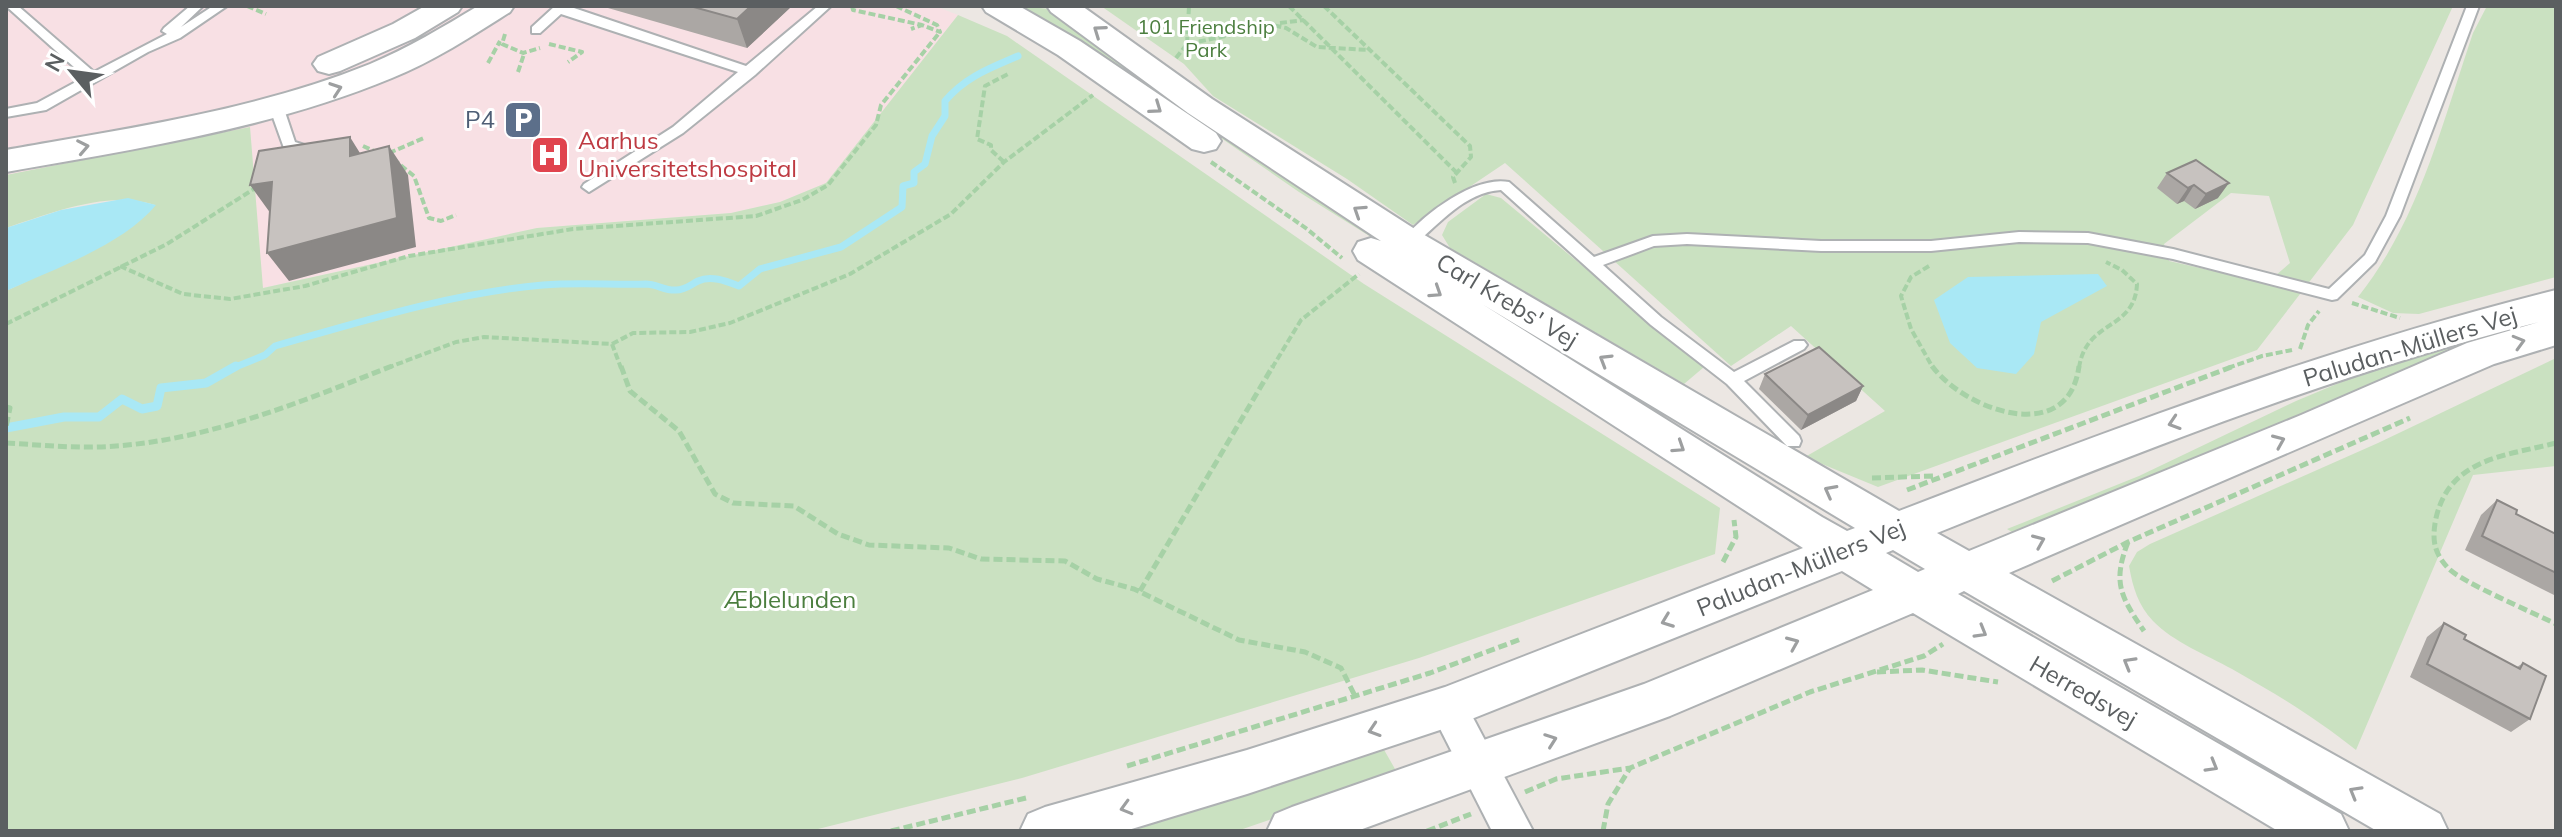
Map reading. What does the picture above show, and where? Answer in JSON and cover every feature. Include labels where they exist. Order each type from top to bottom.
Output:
[{"type":"street","points":[[6,137],[226,95],[299,75],[404,31],[447,6]]},
{"type":"street","points":[[6,161],[277,109],[397,66],[454,38],[499,6]]},
{"type":"street","name":"Carl Krebs' Vej","points":[[997,6],[1069,48],[1370,250],[1844,551]]},
{"type":"street","name":"Carl Krebs' Vej","points":[[1062,6],[1200,106],[1408,242],[1788,469],[1967,571]]},
{"type":"street","name":"Paludan-Müllers Vej","points":[[1039,813],[1247,772],[1439,690],[1844,551],[2157,428],[2452,330],[2556,304]]},
{"type":"street","name":"Paludan-Müllers Vej","points":[[1292,831],[1496,800],[1654,701],[2315,426],[2481,353],[2556,331]]},
{"type":"street","name":"Herredsvej","points":[[1844,551],[2324,831]]},
{"type":"street","name":"Herredsvej","points":[[1967,571],[2423,831]]},
{"type":"street","points":[[1439,690],[1496,800]]},
{"type":"lane","points":[[11,6],[94,78]]},
{"type":"lane","points":[[172,33],[197,6]]},
{"type":"lane","points":[[172,33],[208,6]]},
{"type":"lane","points":[[6,113],[41,107],[221,6]]},
{"type":"lane","points":[[172,33],[207,23],[235,6]]},
{"type":"lane","points":[[589,187],[678,130],[825,6]]},
{"type":"lane","points":[[1590,264],[1653,241],[1931,246],[2019,237],[2088,238],[2199,260],[2332,295],[2370,258],[2393,216],[2473,6]]},
{"type":"lane","points":[[536,30],[560,8],[750,72]]},
{"type":"lane","points":[[277,109],[289,145],[303,152],[363,146]]},
{"type":"lane","points":[[264,179],[289,145]]},
{"type":"lane","points":[[1408,242],[1467,194],[1485,185],[1504,185],[1656,321],[1733,380],[1793,441]]},
{"type":"lane","points":[[1733,380],[1799,345]]},
{"type":"path","points":[[247,6],[266,14]]},
{"type":"path","points":[[852,6],[853,10],[940,32]]},
{"type":"path","points":[[896,6],[937,25],[940,32]]},
{"type":"path","points":[[1171,66],[1187,44],[1189,6]]},
{"type":"path","points":[[1289,6],[1457,173]]},
{"type":"path","points":[[1324,6],[1470,146],[1471,157],[1453,177],[1454,182],[1467,194]]},
{"type":"path","points":[[1275,24],[1304,20]]},
{"type":"path","points":[[1187,44],[1245,32],[1259,22],[1286,28],[1310,45],[1369,50]]},
{"type":"path","points":[[911,29],[922,25]]},
{"type":"path","points":[[120,266],[183,294],[230,299],[305,286],[409,256],[573,229],[756,216],[802,200],[828,185],[876,125],[881,105],[940,32]]},
{"type":"path","points":[[488,63],[500,41]]},
{"type":"path","points":[[518,72],[524,53]]},
{"type":"path","points":[[1004,162],[991,150],[991,145],[977,139],[983,124],[979,115],[985,98],[985,86],[1008,74]]},
{"type":"path","points":[[6,443],[127,446],[185,435],[231,423],[456,342],[484,337],[612,344],[633,333],[690,332],[730,323],[850,274],[951,214],[1004,162],[1104,88]]},
{"type":"path","points":[[385,155],[424,138]]},
{"type":"path","points":[[363,146],[408,166],[422,190],[429,218],[441,221],[456,215]]},
{"type":"path","points":[[6,324],[224,212],[264,179]]},
{"type":"path","points":[[1931,246],[1951,262],[1923,267],[1908,280],[1901,294],[1905,314],[1930,366],[1947,386],[1972,400],[1999,411],[2025,414],[2051,410],[2070,397],[2077,381],[2079,357],[2087,342],[2134,308],[2138,297],[2137,284],[2122,270],[2094,258]]},
{"type":"path","points":[[1140,592],[1301,320],[1360,273]]},
{"type":"path","points":[[2300,349],[2308,325],[2332,295],[2404,319]]},
{"type":"path","points":[[612,344],[630,391],[679,431],[715,494],[733,503],[794,506],[838,534],[869,545],[949,548],[981,559],[1065,561],[1097,579],[1140,592],[1239,640],[1305,652],[1341,668],[1355,696]]},
{"type":"path","points":[[6,407],[10,408],[6,427]]},
{"type":"path","points":[[2556,443],[2484,462],[2459,474],[2441,497],[2433,547],[2449,570],[2556,624]]},
{"type":"path","points":[[1863,477],[1904,479],[1943,475]]},
{"type":"path","points":[[1723,562],[1733,548],[1737,527],[1731,512]]},
{"type":"path","points":[[2128,542],[2116,569],[2122,597],[2144,631]]},
{"type":"path","points":[[1868,672],[1922,670],[2010,685]]},
{"type":"path","points":[[1121,768],[1355,696],[1439,690]]},
{"type":"path","points":[[1603,831],[1608,804],[1630,768]]},
{"type":"path","points":[[1427,831],[1496,800]]},
{"type":"path","points":[[891,831],[1039,813]]},
{"type":"shaded area","name":"Aarhus Universitetshospital","points":[[6,6],[935,6],[958,15],[826,183],[780,202],[731,213],[537,228],[262,288],[250,128],[6,175]]},
{"type":"green space","points":[[1018,6],[1050,9],[1422,258],[1398,254],[1299,192],[1089,47]]},
{"type":"green space","name":"101 Friendship Park","points":[[1101,6],[2453,6],[2353,225],[2257,350],[1878,487],[1805,457],[1885,411],[1791,326],[1731,366],[1505,163],[1413,225],[1347,179],[1213,96],[1184,64]],"holes":[[[2231,193],[2269,196],[2290,263],[2267,283],[2169,261],[2164,244]]]},
{"type":"green space","points":[[2487,6],[2556,6],[2556,277],[2419,314],[2393,313],[2358,297],[2379,267],[2413,204],[2473,33]]},
{"type":"green space","name":"Æblelunden","points":[[958,15],[1007,36],[1364,284],[1720,508],[1715,554],[1419,658],[1022,778],[810,831],[6,831],[6,291],[89,252],[155,205],[137,201],[99,202],[61,210],[6,228],[6,175],[250,127],[263,288],[537,228],[731,213],[780,202],[826,183]]},
{"type":"green space","points":[[1486,194],[1501,198],[1704,367],[1684,384],[1450,248],[1442,235],[1448,222]]},
{"type":"green space","points":[[2556,317],[2012,532],[2007,529],[2139,476],[2296,401],[2363,373]]},
{"type":"green space","points":[[2556,358],[2556,466],[2473,475],[2356,750],[2280,697],[2170,635],[2143,609],[2129,566],[2137,552],[2150,544],[2378,443]]},
{"type":"green space","points":[[1383,748],[1399,776],[1237,831],[1119,831]]},
{"type":"water","points":[[128,198],[156,205],[142,219],[106,244],[6,291],[6,228],[61,210]]},
{"type":"water","points":[[2098,274],[2107,286],[2041,322],[2034,354],[2016,374],[1977,368],[1950,343],[1934,300],[1968,277]]},
{"type":"building","points":[[690,6],[751,6],[737,19]]},
{"type":"building","points":[[350,137],[350,156],[389,146],[397,218],[267,253],[272,182],[250,185],[259,151]]},
{"type":"building","points":[[2196,160],[2229,183],[2206,194],[2194,185],[2188,188],[2167,173]]},
{"type":"building","points":[[1819,347],[1863,386],[1808,415],[1765,374]]},
{"type":"building","points":[[2497,500],[2517,510],[2516,514],[2556,534],[2556,573],[2482,536]]},
{"type":"building","points":[[2444,623],[2466,635],[2464,639],[2520,669],[2523,663],[2546,676],[2530,719],[2427,664]]},
{"type":"waterway","points":[[233,368],[265,355],[275,346],[475,294],[569,284],[646,284],[676,290],[708,279],[739,286],[760,269],[841,247],[902,207],[903,186],[914,183],[914,172],[925,164],[932,136],[945,116],[945,101],[970,79],[1018,56]]},
{"type":"waterway","points":[[6,428],[64,417],[99,417],[122,399],[142,409],[157,406],[161,388],[206,383],[236,366]]},
{"type":"place","name":"P4","points":[[523,120]]},
{"type":"place","name":"Aarhus Universitetshospital","points":[[550,155]]}]
